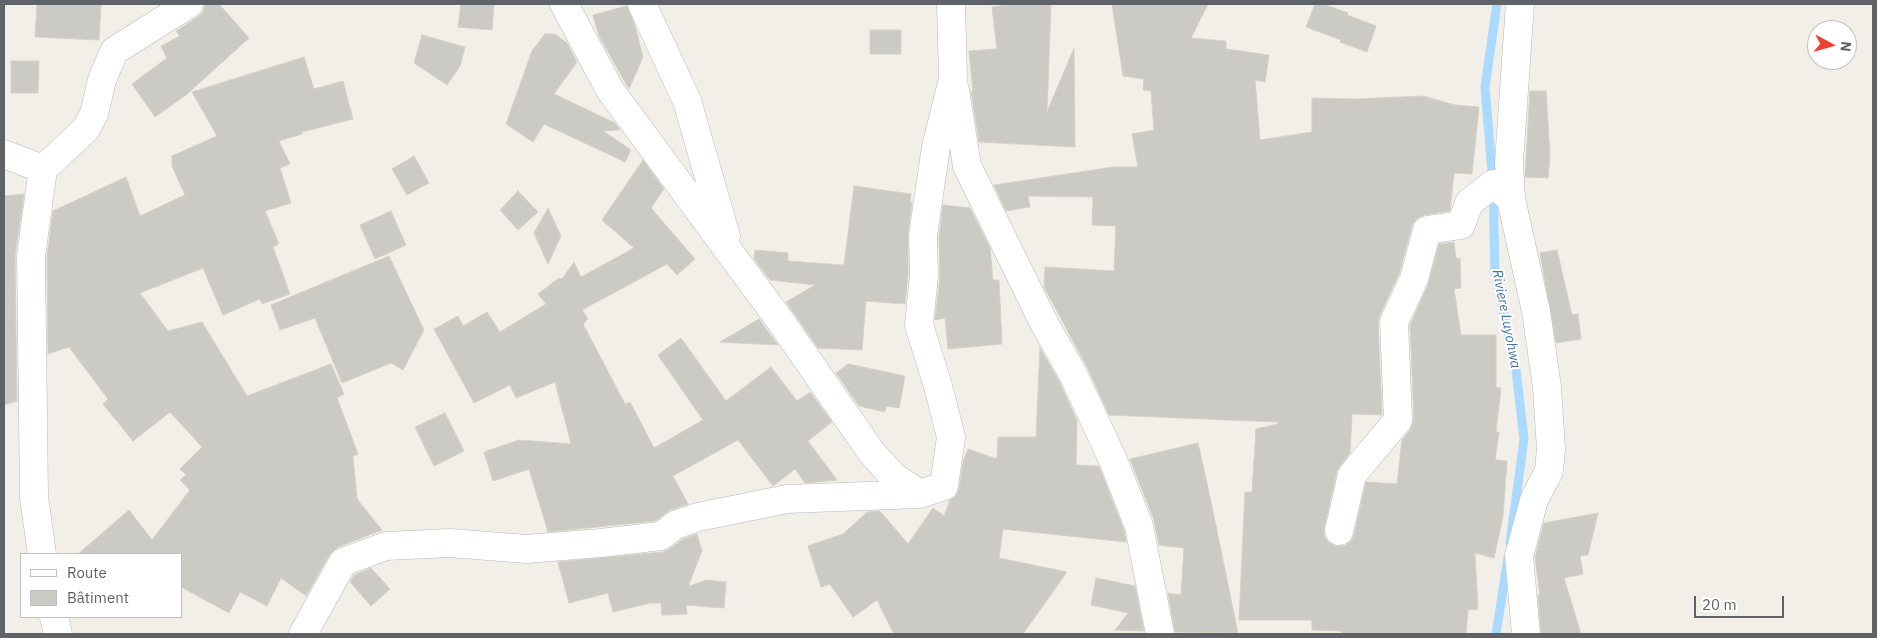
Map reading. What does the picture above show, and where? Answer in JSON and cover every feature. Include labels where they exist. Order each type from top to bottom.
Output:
[{"type":"street","points":[[42,553],[34,497],[31,256],[43,169],[86,129],[94,114],[102,80],[114,51],[189,4]]},
{"type":"street","points":[[564,4],[610,90],[779,320],[872,453],[894,477],[920,494]]},
{"type":"street","points":[[642,4],[687,101],[731,254]]},
{"type":"street","points":[[950,4],[953,78],[967,166],[1044,323],[1073,374],[1140,526],[1160,634]]},
{"type":"street","points":[[1520,4],[1508,162],[1511,199],[1536,311],[1547,387],[1551,449],[1549,472],[1534,500],[1519,556],[1526,634]]},
{"type":"street","points":[[303,634],[343,562],[386,546],[450,543],[526,549],[601,544],[661,536],[675,525],[698,517],[786,499],[920,494],[944,486],[951,437],[938,386],[919,325],[924,275],[923,235],[936,147],[953,78]]},
{"type":"street","points":[[4,154],[43,169]]},
{"type":"street","points":[[1339,532],[1352,475],[1398,420],[1394,322],[1414,279],[1427,230],[1461,225],[1470,203],[1493,184],[1511,199]]},
{"type":"street","points":[[54,618],[58,634]]},
{"type":"building","points":[[37,4],[101,4],[99,40],[35,37]]},
{"type":"building","points":[[205,4],[219,4],[249,38],[186,95],[155,117],[132,84],[167,58],[161,46],[180,36],[176,31],[198,17],[203,12]]},
{"type":"building","points":[[461,4],[494,4],[492,30],[458,27]]},
{"type":"building","points":[[1016,4],[1051,4],[1047,112],[1074,48],[1075,147],[979,142],[971,91],[973,92],[969,51],[997,49],[992,7]]},
{"type":"building","points":[[1112,4],[1208,4],[1191,38],[1226,41],[1226,49],[1269,55],[1265,82],[1255,80],[1260,140],[1312,132],[1312,98],[1356,99],[1423,96],[1455,105],[1479,107],[1472,174],[1454,173],[1450,211],[1424,215],[1416,219],[1412,226],[1399,274],[1378,322],[1382,415],[1352,414],[1350,453],[1337,471],[1324,528],[1324,536],[1329,543],[1336,546],[1344,546],[1351,541],[1354,535],[1366,482],[1397,484],[1402,440],[1410,430],[1414,419],[1410,325],[1428,285],[1439,244],[1454,242],[1456,259],[1460,258],[1461,288],[1454,289],[1461,335],[1496,335],[1496,387],[1501,388],[1496,432],[1499,432],[1495,460],[1507,461],[1503,516],[1494,558],[1475,553],[1478,609],[1468,610],[1466,634],[1341,634],[1342,631],[1312,630],[1312,620],[1239,620],[1245,492],[1252,492],[1256,429],[1278,424],[1278,422],[1109,415],[1087,367],[1044,287],[1045,267],[1114,271],[1116,226],[1092,225],[1093,197],[1028,196],[1030,207],[1006,211],[994,185],[1113,167],[1138,167],[1132,134],[1154,130],[1151,91],[1143,90],[1144,79],[1123,76]]},
{"type":"building","points":[[1315,4],[1323,4],[1348,13],[1347,15],[1376,26],[1367,52],[1306,27]]},
{"type":"building","points":[[627,6],[635,26],[643,57],[629,89],[599,36],[593,15]]},
{"type":"building","points":[[870,30],[901,30],[901,54],[870,54]]},
{"type":"building","points":[[545,34],[555,34],[567,43],[577,62],[554,94],[615,123],[620,130],[603,131],[631,150],[625,162],[544,124],[533,142],[506,124],[532,51]]},
{"type":"building","points":[[422,35],[465,47],[460,66],[447,85],[414,63]]},
{"type":"building","points":[[304,57],[314,89],[343,81],[353,119],[302,132],[302,134],[279,141],[290,164],[280,168],[291,203],[265,211],[279,244],[273,247],[290,294],[262,304],[260,299],[223,315],[203,268],[140,293],[168,331],[202,322],[247,396],[331,364],[344,394],[337,398],[358,454],[353,456],[357,499],[382,530],[338,547],[330,554],[306,596],[281,578],[267,606],[240,592],[229,613],[182,588],[182,553],[79,553],[129,510],[152,540],[190,490],[180,480],[186,475],[180,469],[202,447],[170,412],[133,441],[103,404],[108,399],[69,347],[48,354],[47,257],[53,211],[126,177],[140,216],[185,195],[172,166],[172,156],[217,136],[192,92]]},
{"type":"building","points":[[11,61],[39,61],[38,93],[11,93]]},
{"type":"building","points":[[1530,91],[1546,91],[1550,155],[1548,178],[1525,177]]},
{"type":"building","points":[[414,156],[429,183],[407,195],[392,169]]},
{"type":"building","points":[[643,160],[664,189],[651,208],[695,259],[677,275],[667,264],[582,310],[588,319],[583,324],[625,404],[630,402],[654,448],[703,420],[658,355],[681,338],[726,401],[771,367],[797,401],[810,392],[832,422],[808,441],[837,480],[805,483],[795,469],[773,486],[738,440],[673,476],[688,504],[670,510],[655,521],[548,532],[529,469],[493,481],[484,452],[519,440],[571,444],[555,382],[516,398],[510,385],[474,403],[434,329],[458,316],[463,326],[487,312],[500,332],[546,304],[538,294],[559,278],[562,279],[574,262],[581,277],[634,248],[602,220]]},
{"type":"building","points":[[854,186],[911,194],[905,304],[866,301],[862,350],[818,348],[786,302],[815,285],[770,280],[754,259],[755,250],[788,253],[788,261],[844,265]]},
{"type":"building","points":[[518,191],[538,212],[518,230],[500,210]]},
{"type":"building","points":[[24,194],[15,256],[17,401],[4,405],[4,196]]},
{"type":"building","points":[[943,205],[970,208],[990,248],[993,280],[999,280],[1002,344],[948,349],[945,318],[935,320],[940,277],[939,236]]},
{"type":"building","points":[[548,208],[561,236],[548,264],[534,233]]},
{"type":"building","points":[[391,211],[406,245],[375,259],[360,225]]},
{"type":"building","points":[[1557,250],[1572,315],[1578,314],[1581,339],[1556,343],[1540,253]]},
{"type":"building","points":[[389,256],[424,330],[403,370],[391,363],[342,383],[315,318],[280,330],[271,305]]},
{"type":"building","points":[[759,319],[778,345],[720,342]]},
{"type":"building","points":[[1040,348],[1059,381],[1077,420],[1076,465],[1099,466],[1124,530],[1126,542],[1003,529],[999,558],[1067,572],[1023,634],[894,634],[877,600],[853,617],[830,584],[821,587],[808,546],[843,534],[867,512],[880,511],[908,544],[933,508],[944,516],[950,500],[956,496],[959,489],[963,462],[968,449],[997,459],[998,437],[1036,437]]},
{"type":"building","points":[[848,364],[905,376],[899,408],[886,406],[885,412],[859,406],[836,373]]},
{"type":"building","points":[[445,413],[464,451],[434,466],[415,427]]},
{"type":"building","points":[[1198,443],[1238,633],[1175,632],[1168,593],[1181,595],[1184,548],[1159,545],[1154,520],[1130,459]]},
{"type":"building","points":[[1598,513],[1588,555],[1580,556],[1583,574],[1564,578],[1581,634],[1541,634],[1538,595],[1540,595],[1535,557],[1544,523]]},
{"type":"building","points":[[697,534],[702,551],[689,584],[690,586],[706,580],[726,582],[724,608],[686,605],[687,614],[662,615],[661,603],[650,603],[613,612],[608,593],[569,603],[558,562],[663,552],[683,539]]},
{"type":"building","points":[[371,568],[390,589],[371,606],[350,582],[354,575]]},
{"type":"building","points":[[1096,578],[1135,586],[1144,631],[1115,630],[1128,613],[1091,605]]},
{"type":"waterway","name":"Riviere Luyohwa","points":[[1497,4],[1485,87],[1493,184],[1495,272],[1516,370],[1524,439],[1510,543]]},
{"type":"waterway","name":"Riviere Luyohwa","points":[[1496,634],[1508,558]]}]
